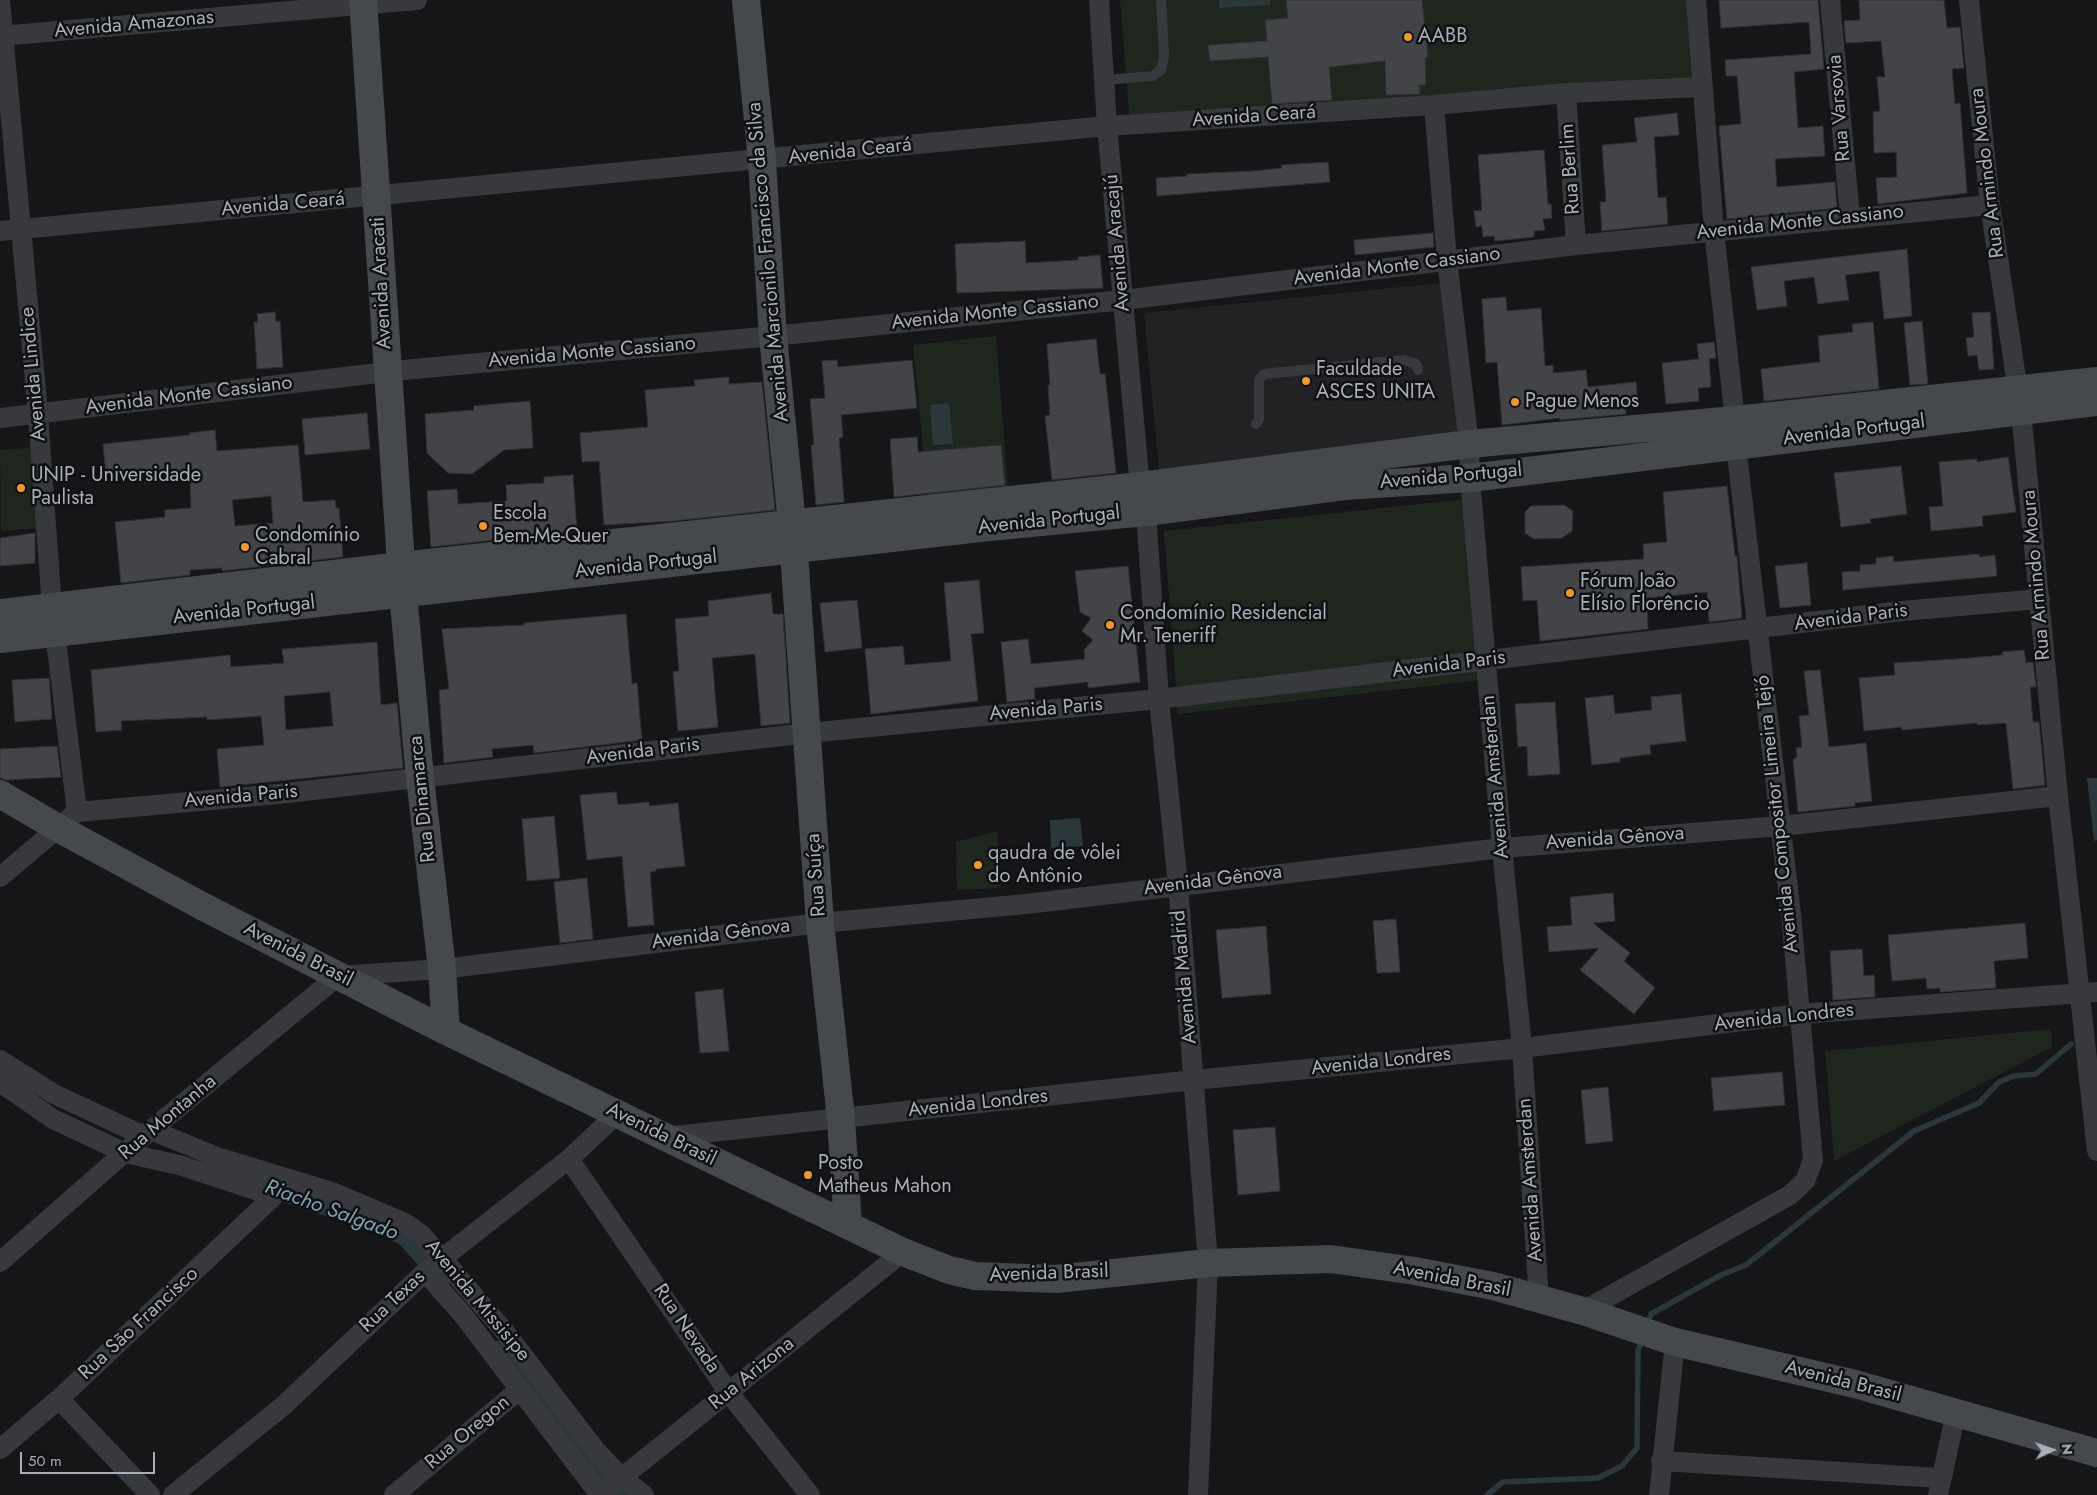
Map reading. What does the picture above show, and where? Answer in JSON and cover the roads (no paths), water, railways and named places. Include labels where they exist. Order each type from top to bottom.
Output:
[{"type":"street","name":"Avenida Lindice","points":[[0,0],[38,414],[67,820]]},
{"type":"street","name":"Avenida Amazonas","points":[[2,36],[363,3],[417,0]]},
{"type":"street","name":"Avenida Marcionilo Francisco da Silva","points":[[746,0],[762,160],[773,336],[792,536]]},
{"type":"street","name":"Avenida Aracajú","points":[[1099,0],[1107,126],[1143,499]]},
{"type":"street","name":"Avenida Compositor Limeira Tejó","points":[[1583,1311],[1790,1195],[1805,1181],[1813,1160],[1781,826],[1735,433],[1714,231],[1696,0]]},
{"type":"street","name":"Rua Varsovia","points":[[1830,0],[1850,217]]},
{"type":"street","name":"Rua Armindo Moura","points":[[1969,0],[1990,205],[2020,400],[2058,796],[2089,992],[2097,1150]]},
{"type":"street","name":"Avenida Aracati","points":[[363,3],[378,196],[386,372],[401,566]]},
{"type":"street","name":"Avenida Ceará","points":[[0,231],[1107,126],[1434,105],[1566,93],[1702,87]]},
{"type":"street","name":"Rua Berlim","points":[[1566,93],[1576,245]]},
{"type":"street","name":"Avenida Amsterdan","points":[[1434,105],[1447,260],[1469,444],[1470,478],[1502,848],[1522,1048],[1539,1300]]},
{"type":"street","name":"Avenida Monte Cassiano","points":[[0,418],[386,372],[773,336],[1123,300],[1576,245],[1850,217],[1990,205]]},
{"type":"street","name":"Avenida Portugal","points":[[0,639],[53,620],[401,566],[792,536],[1143,499],[1470,478],[1735,433],[2020,400],[2097,381]]},
{"type":"street","name":"Avenida Portugal","points":[[2020,400],[2097,402]]},
{"type":"street","name":"Avenida Portugal","points":[[1143,499],[1469,444],[1735,433]]},
{"type":"street","name":"Avenida Madrid","points":[[1143,499],[1159,700],[1178,886],[1208,1263],[1198,1495]]},
{"type":"street","name":"Avenida Portugal","points":[[0,613],[53,620],[403,593],[792,536]]},
{"type":"street","name":"Rua Suíça","points":[[792,536],[808,733],[820,923],[841,1119],[848,1225]]},
{"type":"street","name":"Rua Dinamarca","points":[[401,566],[420,778],[442,970],[446,1031]]},
{"type":"street","name":"Avenida Paris","points":[[67,820],[808,733],[1159,700],[1757,628],[1902,612],[2040,600]]},
{"type":"street","name":"Avenida Brasil","points":[[0,794],[67,820],[200,906],[446,1031],[903,1252],[949,1270],[975,1276],[1056,1279],[1208,1263],[1331,1259],[1493,1286],[1583,1311],[1675,1342],[1856,1384],[2097,1453]]},
{"type":"street","name":"Avenida Gênova","points":[[338,976],[442,970],[820,923],[1026,904],[1502,848],[1781,826],[2058,796]]},
{"type":"street","points":[[0,877],[67,820]]},
{"type":"street","name":"Rua Montanha","points":[[0,1262],[138,1141],[338,976]]},
{"type":"street","name":"Avenida Londres","points":[[665,1137],[1194,1080],[1522,1048],[1800,1014],[2089,992]]},
{"type":"street","name":"Avenida Missisipe","points":[[0,1060],[54,1094],[178,1165],[274,1196]]},
{"type":"street","name":"Avenida Missisipe","points":[[0,1082],[54,1119],[138,1141],[217,1157],[332,1192],[398,1220],[422,1234],[505,1332],[574,1424],[609,1488]]},
{"type":"street","name":"Rua Texas","points":[[173,1495],[283,1406],[443,1257],[570,1159],[617,1114]]},
{"type":"street","name":"Rua Nevada","points":[[570,1159],[729,1393],[810,1495]]},
{"type":"street","name":"Rua São Francisco","points":[[0,1449],[59,1399],[274,1196]]},
{"type":"street","name":"Rua Arizona","points":[[609,1488],[903,1252]]},
{"type":"street","name":"Avenida Missisipe","points":[[426,1272],[463,1315],[520,1390],[609,1488]]},
{"type":"street","points":[[1659,1495],[1661,1461],[1675,1342]]},
{"type":"street","name":"Rua Oregon","points":[[394,1495],[520,1390]]},
{"type":"street","points":[[59,1399],[150,1495]]},
{"type":"street","points":[[1661,1461],[1939,1487],[1956,1412]]},
{"type":"street","points":[[609,1488],[644,1495]]},
{"type":"lane","points":[[1104,80],[1152,76],[1161,70],[1164,56],[1161,0]]},
{"type":"lane","points":[[1256,424],[1259,419],[1259,380],[1264,374],[1404,360],[1416,364],[1418,370]]},
{"type":"waterway","points":[[1647,1325],[1651,1314],[1721,1275],[1746,1265],[1914,1131],[1979,1103],[1999,1082],[2014,1076],[2036,1074],[2071,1044]]},
{"type":"waterway","name":"Riacho Salgado","points":[[258,1184],[372,1221],[405,1236],[442,1278]]},
{"type":"waterway","points":[[1487,1495],[1503,1482],[1598,1478],[1622,1466],[1637,1448],[1638,1351],[1642,1339]]},
{"type":"waterway","name":"Riacho Salgado","points":[[500,1350],[600,1473],[624,1495]]},
{"type":"place","name":"AABB","points":[[1408,37]]},
{"type":"place","name":"Faculdade ASCES UNITA","points":[[1306,381]]},
{"type":"place","name":"Pague Menos","points":[[1515,402]]},
{"type":"place","name":"UNIP - Universidade Paulista","points":[[21,488]]},
{"type":"place","name":"Escola Bem-Me-Quer","points":[[483,526]]},
{"type":"place","name":"Condomínio Cabral","points":[[245,547]]},
{"type":"place","name":"Fórum João Elísio Florêncio","points":[[1570,593]]},
{"type":"place","name":"Condomínio Residencial Mr. Teneriff","points":[[1110,625]]},
{"type":"place","name":"qaudra de vôlei do Antônio","points":[[978,865]]},
{"type":"place","name":"Posto Matheus Mahon","points":[[808,1175]]}]
